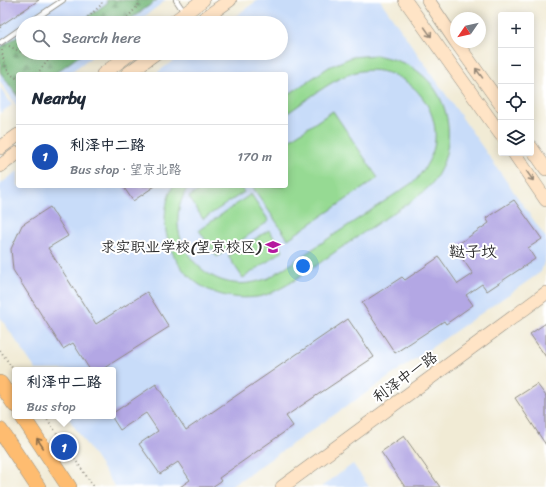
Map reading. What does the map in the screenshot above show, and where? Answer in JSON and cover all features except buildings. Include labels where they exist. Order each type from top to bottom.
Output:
[{"type":"main road","points":[[0,383],[12,401]]},
{"type":"main road","points":[[24,419],[69,487]]},
{"type":"main road","points":[[0,430],[38,487]]},
{"type":"street","points":[[181,16],[203,0]]},
{"type":"street","points":[[208,16],[230,0]]},
{"type":"street","points":[[405,0],[498,131]]},
{"type":"street","points":[[428,0],[450,33]]},
{"type":"street","points":[[460,48],[498,101]]},
{"type":"street","points":[[106,72],[122,60]]},
{"type":"street","points":[[130,72],[146,60]]},
{"type":"street","points":[[0,148],[16,136]]},
{"type":"street","points":[[534,151],[546,169]]},
{"type":"street","points":[[0,166],[16,154]]},
{"type":"street","points":[[516,156],[546,200]]},
{"type":"street","name":"利泽中一路","points":[[282,487],[546,293]]},
{"type":"lane","points":[[39,16],[63,0]]},
{"type":"lane","points":[[176,0],[185,13]]},
{"type":"lane","points":[[0,43],[16,32]]},
{"type":"path","points":[[89,16],[102,4],[101,0]]},
{"type":"path","points":[[129,16],[138,6],[139,0]]},
{"type":"path","points":[[0,28],[2,30],[0,32]]},
{"type":"path","points":[[0,43],[16,50]]},
{"type":"path","points":[[0,43],[3,63],[13,76],[16,77]]},
{"type":"path","points":[[40,72],[49,60]]},
{"type":"path","points":[[0,350],[12,368]]},
{"type":"path","points":[[47,419],[94,487]]},
{"type":"shaded area","points":[[0,0],[166,0],[145,16],[16,16],[16,60],[87,60],[71,72],[16,72],[16,105],[0,81]]},
{"type":"shaded area","name":"求实职业学校(望京校区)","points":[[258,0],[380,0],[546,238],[546,256],[541,272],[230,487],[115,487],[69,419],[116,419],[116,367],[34,367],[0,317],[0,184],[16,172],[16,188],[288,188],[288,72],[158,72],[174,60],[288,60],[288,16],[236,16]]},
{"type":"shaded area","points":[[0,87],[12,105],[0,113]]},
{"type":"shaded area","points":[[353,464],[369,487],[321,487]]},
{"type":"green space","points":[[106,0],[157,0],[135,16],[89,16],[107,3]]},
{"type":"green space","points":[[16,37],[16,60],[73,60],[57,72],[16,72],[16,94],[0,72],[0,48]]},
{"type":"green space","points":[[376,55],[399,61],[420,73],[431,84],[439,96],[445,110],[448,125],[448,140],[446,155],[441,169],[433,182],[414,199],[349,242],[308,272],[276,291],[266,295],[245,298],[222,295],[201,286],[184,271],[177,261],[172,252],[166,233],[165,214],[172,188],[187,188],[180,205],[178,218],[181,241],[193,261],[211,276],[233,283],[242,284],[269,278],[415,181],[424,169],[429,161],[434,147],[435,131],[432,115],[425,101],[415,89],[402,79],[388,73],[372,70],[347,75],[329,84],[288,113],[288,95],[329,67],[352,57]]},
{"type":"green space","points":[[333,111],[378,178],[288,239],[253,188],[288,188],[288,141]]},
{"type":"green space","points":[[203,188],[241,188],[244,192],[203,219],[189,197]]},
{"type":"green space","points":[[251,194],[269,221],[217,257],[199,230]]},
{"type":"green space","points":[[269,230],[283,251],[243,278],[228,256]]},
{"type":"place","name":"求实职业学校(望京校区)","points":[[273,247]]},
{"type":"place","name":"利泽中二路","points":[[64,447]]},
{"type":"district","name":"鞑子坟","points":[[473,251]]}]
